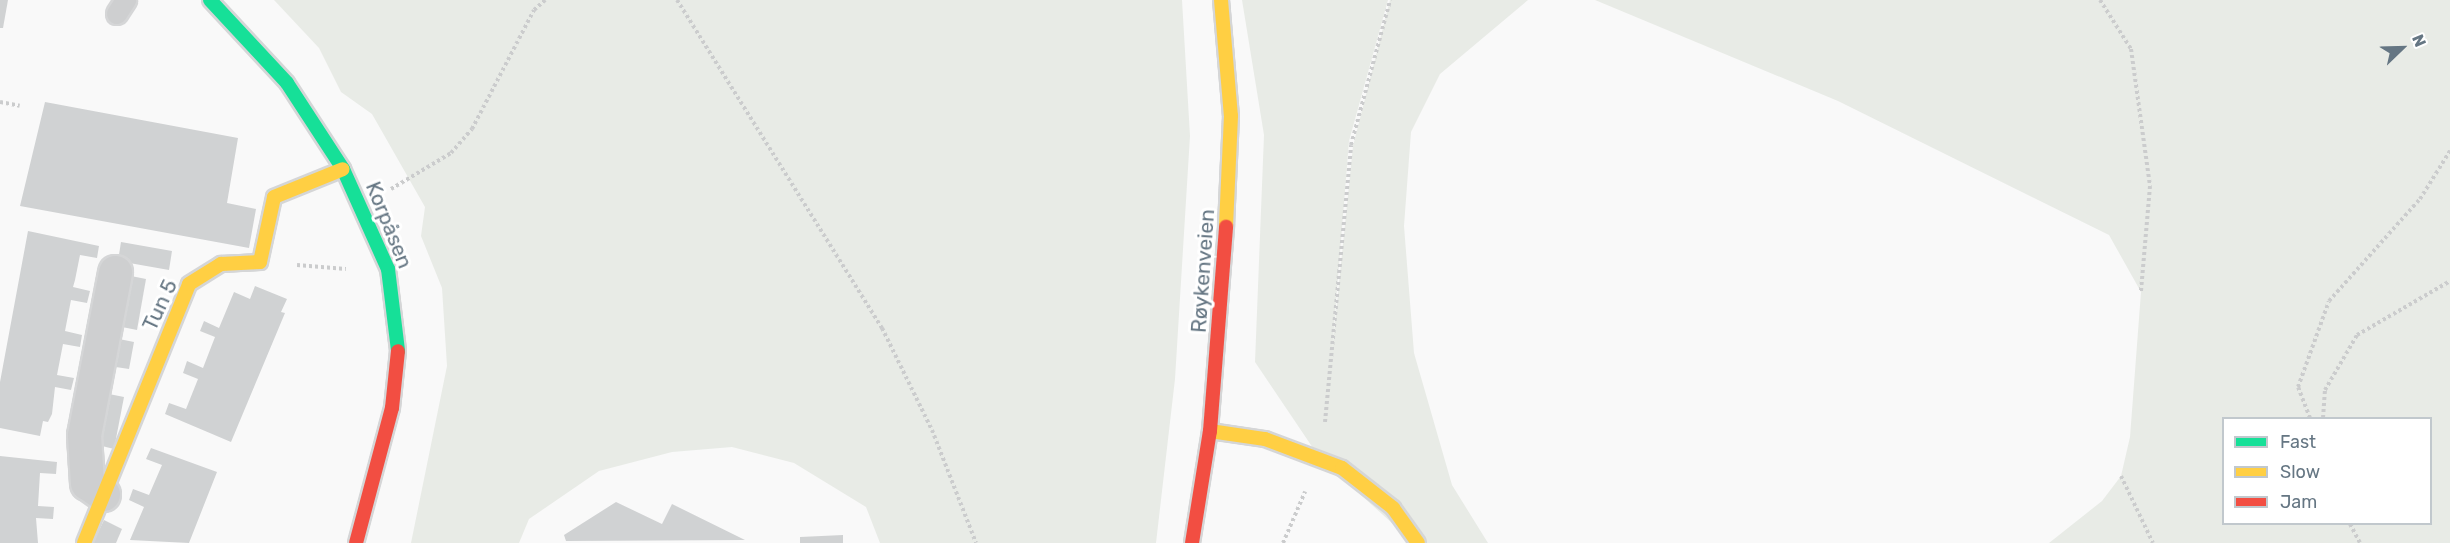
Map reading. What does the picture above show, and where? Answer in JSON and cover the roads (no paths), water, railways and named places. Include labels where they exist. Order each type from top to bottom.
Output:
[{"type":"street","name":"Korpåsen","points":[[210,0],[287,83],[343,169],[388,269],[399,338],[393,408],[356,543]]},
{"type":"street","name":"Røykenveien","points":[[1192,543],[1210,431],[1229,192],[1231,116],[1221,0]]},
{"type":"street","name":"Tun 5","points":[[84,543],[189,284],[221,264],[260,262],[274,197],[343,169]]},
{"type":"street","points":[[103,494],[87,483],[84,435],[115,272]]},
{"type":"street","points":[[1210,431],[1265,439],[1319,457],[1386,502],[1418,543]]}]
